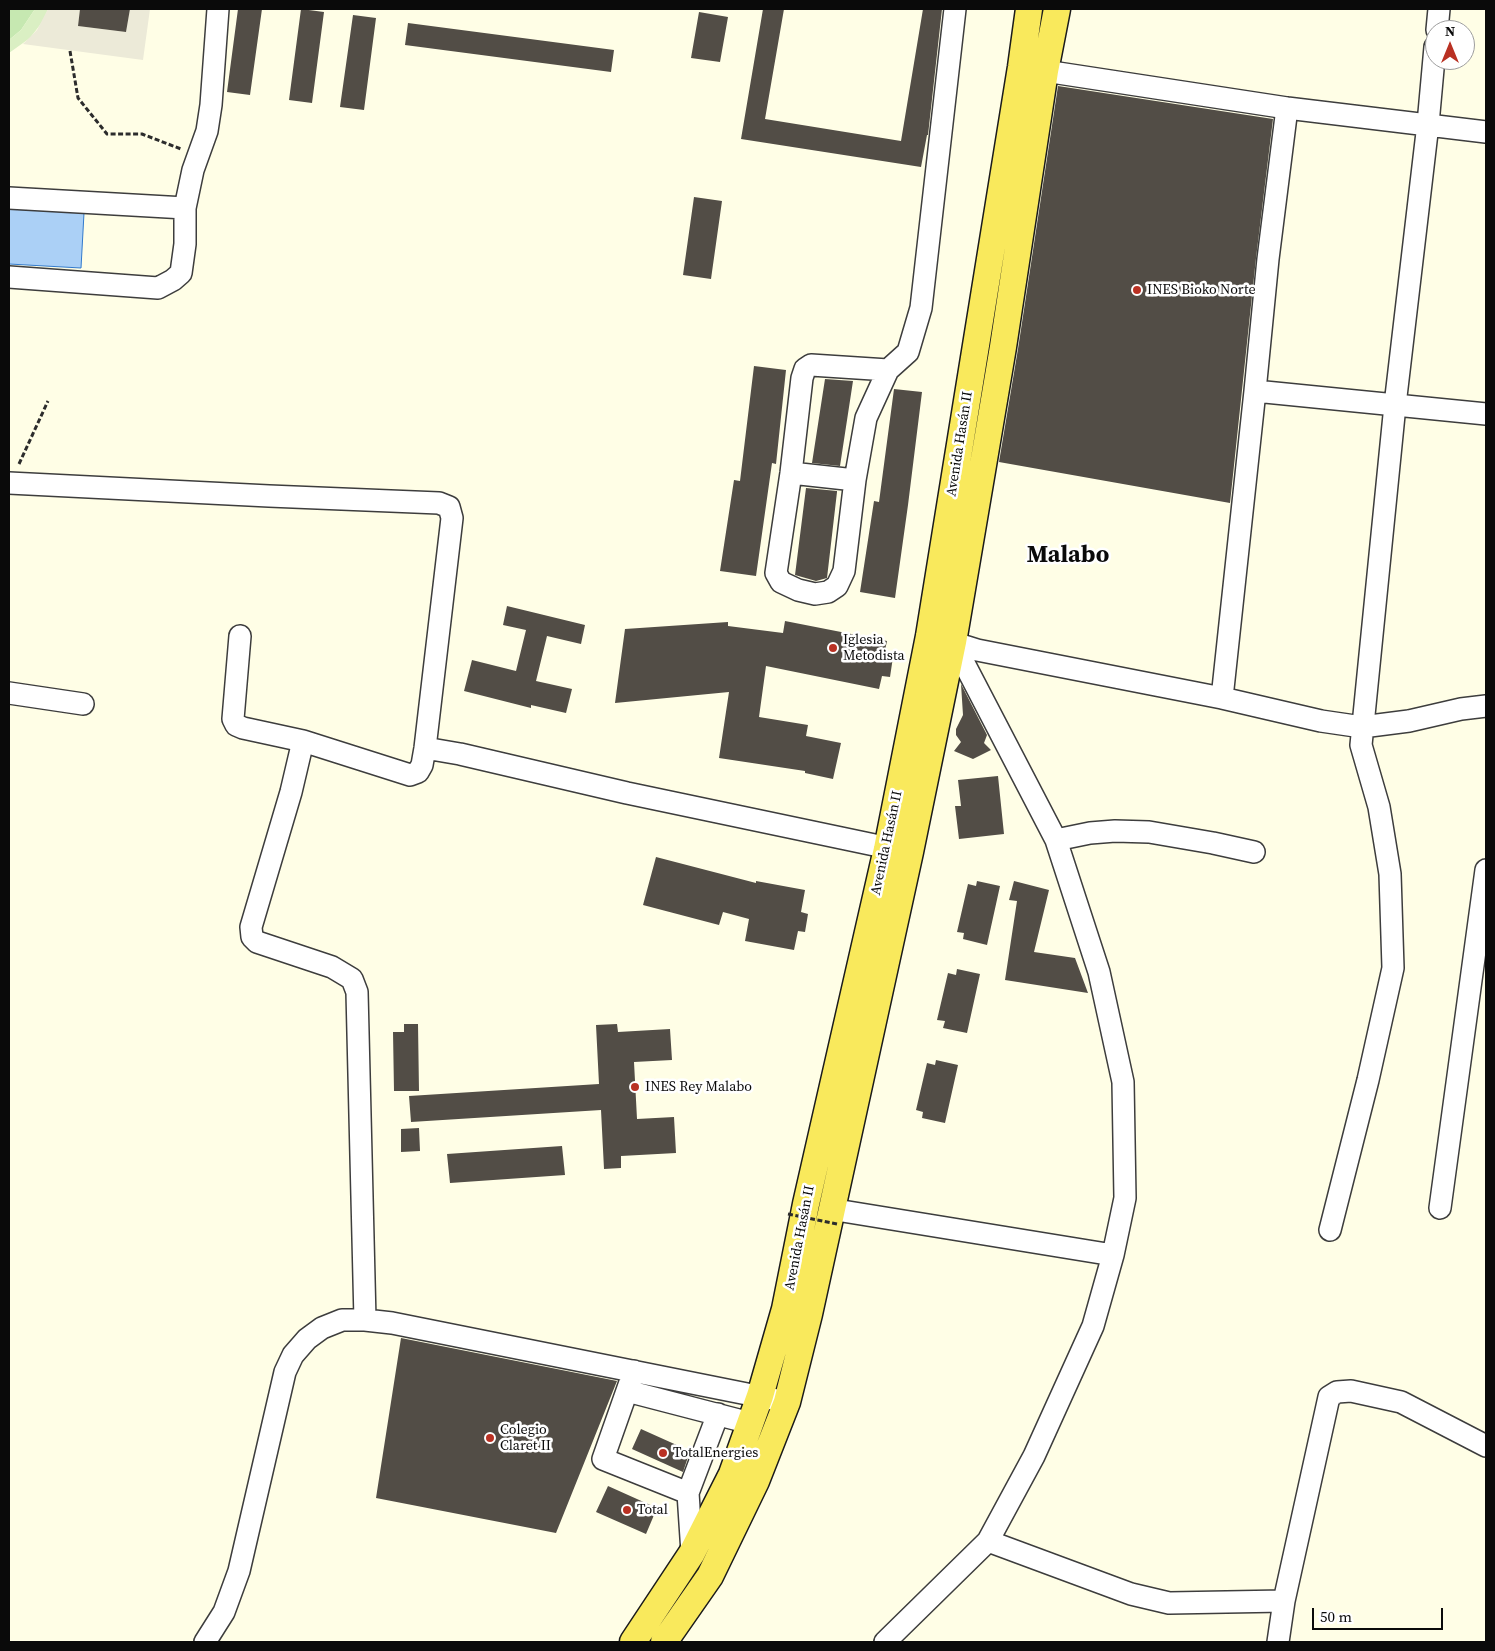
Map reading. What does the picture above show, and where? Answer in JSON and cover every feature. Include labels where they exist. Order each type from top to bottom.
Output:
[{"type":"main road","name":"Avenida Hasán II","points":[[941,639],[1029,9]]},
{"type":"main road","name":"Avenida Hasán II","points":[[664,1642],[710,1576],[756,1481],[787,1402],[834,1217],[899,850],[941,639],[1003,347],[1045,71],[1057,9]]},
{"type":"main road","name":"Avenida Hasán II","points":[[633,1642],[692,1553],[732,1474],[760,1396],[785,1309],[806,1204],[899,850]]},
{"type":"street","points":[[9,277],[158,288],[173,280],[180,273],[185,244],[185,208],[198,155],[207,131],[211,105],[218,9]]},
{"type":"street","points":[[888,370],[811,365],[805,369],[802,378],[791,473],[776,573],[781,582],[798,590],[815,594],[828,592],[837,586],[844,571],[855,480],[866,418],[888,370],[908,352],[920,308],[955,9]]},
{"type":"street","points":[[1330,1230],[1368,1080],[1393,968],[1390,874],[1379,807],[1361,745],[1395,405],[1433,70]]},
{"type":"street","points":[[1045,71],[1287,108],[1486,132]]},
{"type":"street","points":[[1222,698],[1268,259],[1287,108]]},
{"type":"street","points":[[9,198],[185,208]]},
{"type":"street","points":[[1255,391],[1486,414]]},
{"type":"street","points":[[791,473],[855,480]]},
{"type":"street","points":[[10,483],[438,503],[449,508],[452,518],[425,748],[422,766],[418,772],[410,775],[303,741],[236,725],[233,719],[240,636]]},
{"type":"street","points":[[941,639],[977,650],[1222,698],[1321,721],[1362,727],[1409,721],[1461,709],[1486,706]]},
{"type":"street","points":[[885,1642],[988,1541],[1034,1456],[1093,1326],[1113,1255],[1125,1198],[1123,1082],[1099,972],[1056,840],[941,639]]},
{"type":"street","points":[[9,693],[83,704]]},
{"type":"street","points":[[303,741],[251,927],[252,937],[257,942],[332,967],[352,979],[357,992],[365,1320]]},
{"type":"street","points":[[425,748],[899,850]]},
{"type":"street","points":[[1056,840],[1090,833],[1115,831],[1149,832],[1254,852]]},
{"type":"street","points":[[1440,1208],[1486,870]]},
{"type":"street","points":[[834,1217],[1113,1255]]},
{"type":"street","points":[[205,1642],[224,1612],[239,1571],[285,1372],[293,1355],[307,1339],[322,1328],[342,1320],[392,1323],[787,1402]]},
{"type":"street","points":[[634,1371],[603,1459],[688,1493]]},
{"type":"street","points":[[628,1391],[750,1423]]},
{"type":"street","points":[[1278,1642],[1284,1601],[1329,1397],[1337,1392],[1351,1391],[1401,1402],[1486,1446]]},
{"type":"street","points":[[692,1553],[688,1493],[718,1414]]},
{"type":"street","points":[[988,1541],[1131,1594],[1169,1602],[1284,1601]]},
{"type":"path","points":[[70,51],[78,98],[107,134],[142,134],[198,155]]},
{"type":"path","points":[[10,483],[48,401]]},
{"type":"path","points":[[788,1214],[834,1217]]},
{"type":"green space","points":[[9,9],[35,9],[21,30],[9,40]]},
{"type":"green space","points":[[35,9],[48,9],[43,21],[30,38],[9,53],[9,40],[21,30]]},
{"type":"shaded area","points":[[48,9],[80,9],[78,26],[126,32],[130,9],[150,9],[143,60],[23,44],[37,30]]},
{"type":"water","points":[[9,209],[84,213],[81,268],[9,264]]},
{"type":"building","points":[[80,9],[130,9],[126,32],[78,26]]},
{"type":"building","points":[[238,9],[262,9],[250,95],[227,92]]},
{"type":"building","points":[[301,9],[324,12],[312,103],[289,100]]},
{"type":"building","points":[[763,9],[784,9],[765,119],[901,141],[923,9],[942,9],[928,135],[921,167],[741,139]]},
{"type":"building","points":[[699,12],[728,17],[720,62],[691,58]]},
{"type":"building","points":[[353,15],[376,18],[364,110],[340,107]]},
{"type":"building","points":[[408,23],[614,50],[611,72],[405,45]]},
{"type":"building","name":"INES Bioko Norte","points":[[1058,86],[1273,119],[1230,503],[999,462]]},
{"type":"building","points":[[694,197],[722,201],[711,279],[683,275]]},
{"type":"building","points":[[754,366],[786,370],[776,464],[772,463],[756,576],[720,571],[734,480],[740,481]]},
{"type":"building","points":[[825,379],[853,381],[840,466],[812,463]]},
{"type":"building","points":[[894,389],[922,392],[895,598],[860,592],[874,501],[879,502]]},
{"type":"building","points":[[806,488],[837,491],[827,578],[816,581],[795,575]]},
{"type":"building","points":[[507,606],[585,625],[581,644],[547,636],[536,681],[572,689],[566,713],[531,705],[531,708],[464,691],[472,660],[516,671],[526,630],[503,625]]},
{"type":"building","points":[[785,621],[887,641],[884,655],[893,657],[890,677],[882,676],[879,689],[766,666],[759,717],[808,725],[806,736],[841,743],[833,779],[805,773],[805,771],[719,758],[729,692],[615,703],[625,629],[728,622],[728,626],[783,633]]},
{"type":"building","points":[[961,684],[987,735],[984,743],[991,750],[973,759],[954,751],[961,742],[956,735],[956,729],[963,715]]},
{"type":"building","points":[[998,776],[1004,834],[959,839],[955,806],[961,806],[958,780]]},
{"type":"building","points":[[656,857],[756,883],[756,881],[805,890],[801,912],[808,914],[805,932],[798,931],[794,950],[745,941],[749,919],[723,912],[719,925],[643,905]]},
{"type":"building","points":[[977,881],[1000,886],[987,945],[963,939],[964,933],[957,932],[968,884],[976,886]]},
{"type":"building","points":[[1014,881],[1049,890],[1034,952],[1075,958],[1088,993],[1005,980],[1017,901],[1009,900]]},
{"type":"building","points":[[957,969],[980,974],[967,1033],[943,1028],[945,1021],[937,1020],[948,973],[956,975]]},
{"type":"building","points":[[404,1024],[418,1024],[419,1091],[394,1091],[393,1032],[404,1032]]},
{"type":"building","points":[[617,1024],[618,1032],[670,1029],[672,1060],[634,1062],[637,1119],[674,1117],[676,1153],[621,1156],[621,1168],[604,1169],[601,1110],[411,1122],[409,1096],[599,1084],[596,1025]]},
{"type":"building","points":[[936,1060],[958,1065],[945,1123],[922,1118],[923,1112],[916,1110],[927,1063],[935,1065]]},
{"type":"building","points":[[419,1128],[420,1151],[401,1152],[401,1129]]},
{"type":"building","points":[[562,1146],[565,1175],[450,1183],[447,1154]]},
{"type":"building","name":"Colegio Claret II","points":[[401,1338],[617,1381],[556,1533],[376,1498]]},
{"type":"building","points":[[641,1429],[690,1451],[683,1472],[632,1449]]},
{"type":"building","name":"Total","points":[[608,1486],[657,1508],[646,1534],[596,1512]]},
{"type":"place","name":"INES Bioko Norte","points":[[1137,290]]},
{"type":"place","name":"Iglesia Metodista","points":[[833,648]]},
{"type":"place","name":"INES Rey Malabo","points":[[635,1087]]},
{"type":"place","name":"Colegio Claret II","points":[[490,1438]]},
{"type":"place","name":"TotalEnergies","points":[[663,1453]]},
{"type":"place","name":"Total","points":[[627,1510]]},
{"type":"district","name":"Malabo","points":[[1068,556]]}]
